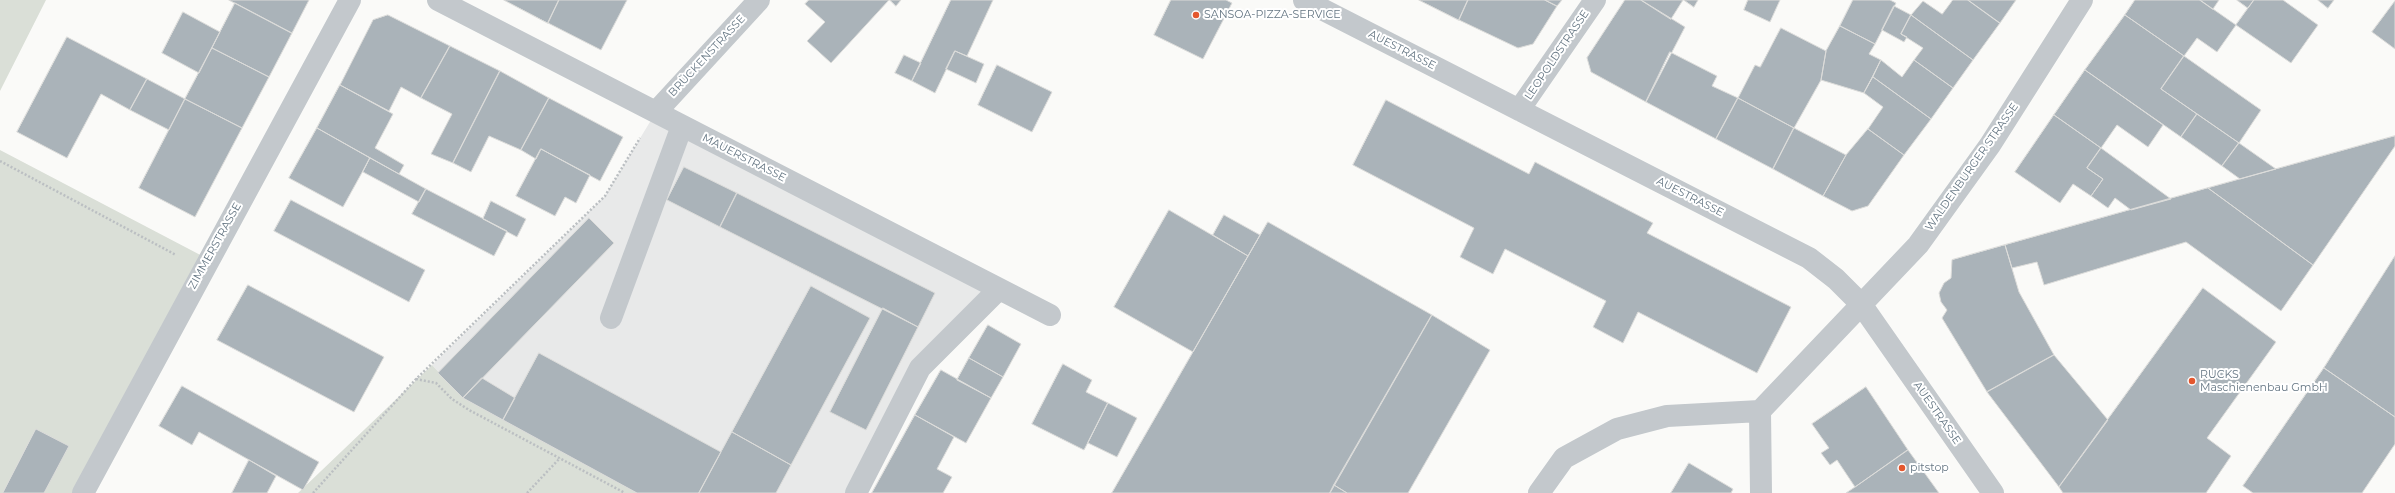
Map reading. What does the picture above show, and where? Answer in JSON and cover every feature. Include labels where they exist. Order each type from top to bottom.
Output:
[{"type":"street","name":"ZIMMERSTRASSE","points":[[83,493],[350,0]]},
{"type":"street","name":"MAUERSTRASSE","points":[[438,0],[998,290],[1050,314]]},
{"type":"street","name":"BRÜCKENSTRASSE","points":[[656,112],[759,0]]},
{"type":"street","name":"AUESTRASSE","points":[[1304,0],[1809,258],[1836,279],[1861,304],[1993,493]]},
{"type":"street","name":"LEOPOLDSTRASSE","points":[[1519,110],[1594,0]]},
{"type":"street","name":"WALDENBURGER STRASSE","points":[[1760,411],[1918,245],[1990,145],[2082,0]]},
{"type":"street","points":[[611,318],[682,126]]},
{"type":"street","points":[[856,493],[920,368],[998,290]]},
{"type":"street","points":[[1539,493],[1564,458],[1617,429],[1667,416],[1760,411],[1761,493]]},
{"type":"path","points":[[313,493],[416,379],[605,196],[656,112]]},
{"type":"path","points":[[0,162],[203,269]]},
{"type":"path","points":[[416,379],[436,383],[452,399],[469,410],[625,493]]},
{"type":"path","points":[[528,493],[560,458]]},
{"type":"shaded area","points":[[0,0],[46,0],[0,91]]},
{"type":"shaded area","points":[[656,112],[998,290],[920,368],[856,493],[637,493],[463,398],[432,365],[605,196]]},
{"type":"shaded area","points":[[0,150],[208,259],[83,493],[0,493]]},
{"type":"shaded area","points":[[432,365],[463,398],[637,493],[298,493]]},
{"type":"building","points":[[229,0],[309,0],[292,33]]},
{"type":"building","points":[[504,0],[559,0],[548,23]]},
{"type":"building","points":[[559,0],[627,0],[601,50],[548,23]]},
{"type":"building","points":[[809,0],[889,0],[831,63],[807,41],[825,22],[805,4]]},
{"type":"building","points":[[890,0],[901,0],[896,6]]},
{"type":"building","points":[[951,0],[993,0],[967,56],[955,51],[935,93],[912,81]]},
{"type":"building","points":[[1171,0],[1226,0],[1232,3],[1203,59],[1154,35]]},
{"type":"building","points":[[1419,0],[1468,0],[1459,20]]},
{"type":"building","points":[[1468,0],[1545,0],[1557,6],[1533,44],[1518,48],[1459,20]]},
{"type":"building","points":[[1545,0],[1562,0],[1557,6]]},
{"type":"building","points":[[1625,0],[1641,0],[1685,27],[1646,102],[1591,72],[1587,58]]},
{"type":"building","points":[[1641,0],[1683,0],[1671,19]]},
{"type":"building","points":[[1684,0],[1698,0],[1694,7]]},
{"type":"building","points":[[1748,0],[1780,0],[1770,22],[1744,10]]},
{"type":"building","points":[[1853,0],[1890,0],[1896,3],[1875,44],[1840,26]]},
{"type":"building","points":[[1953,0],[1968,0],[2000,23],[1973,60],[1911,15],[1923,1],[1942,14]]},
{"type":"building","points":[[1968,0],[2016,0],[2000,23]]},
{"type":"building","points":[[2135,0],[2200,0],[2236,25],[2217,52],[2197,38],[2184,56],[2125,15]]},
{"type":"building","points":[[2200,0],[2219,0],[2213,9]]},
{"type":"building","points":[[2237,0],[2254,0],[2248,8]]},
{"type":"building","points":[[2254,0],[2283,0],[2318,25],[2291,63],[2236,25]]},
{"type":"building","points":[[2318,0],[2334,0],[2328,8]]},
{"type":"building","points":[[2395,1],[2395,49],[2372,32]]},
{"type":"building","points":[[235,3],[292,33],[269,77],[212,48]]},
{"type":"building","points":[[1894,6],[1911,15],[1901,34],[1907,37],[1904,42],[1882,30]]},
{"type":"building","points":[[183,12],[220,32],[199,73],[162,53]]},
{"type":"building","points":[[388,15],[450,46],[421,98],[401,87],[389,111],[340,85],[373,20]]},
{"type":"building","points":[[1911,15],[1973,60],[1953,88],[1914,60],[1923,48],[1901,34]]},
{"type":"building","points":[[2125,15],[2184,56],[2161,89],[2197,114],[2181,137],[2085,70]]},
{"type":"building","points":[[1840,26],[1875,44],[1869,54],[1881,60],[1864,93],[1821,80],[1826,51]]},
{"type":"building","points":[[1781,28],[1826,51],[1821,80],[1794,128],[1738,98],[1755,65],[1760,67]]},
{"type":"building","points":[[67,37],[147,79],[130,110],[101,94],[67,158],[17,132]]},
{"type":"building","points":[[450,46],[500,71],[453,163],[431,154],[452,114],[421,98]]},
{"type":"building","points":[[212,48],[269,77],[242,128],[185,99]]},
{"type":"building","points":[[955,51],[984,64],[976,83],[946,69]]},
{"type":"building","points":[[1670,52],[1717,76],[1712,86],[1738,98],[1716,139],[1646,102]]},
{"type":"building","points":[[904,55],[921,63],[912,81],[895,73]]},
{"type":"building","points":[[2184,56],[2261,110],[2239,143],[2161,89]]},
{"type":"building","points":[[1881,60],[1902,77],[1914,60],[1953,88],[1931,119],[1873,77]]},
{"type":"building","points":[[997,65],[1052,92],[1032,132],[978,105]]},
{"type":"building","points":[[2085,70],[2163,125],[2148,147],[2117,125],[2101,148],[2054,115]]},
{"type":"building","points":[[500,71],[549,98],[521,150],[489,136],[471,172],[453,163]]},
{"type":"building","points":[[1873,77],[1931,119],[1904,155],[1868,129],[1883,107],[1864,93]]},
{"type":"building","points":[[147,79],[185,99],[169,130],[130,110]]},
{"type":"building","points":[[340,85],[393,114],[375,148],[404,165],[399,174],[317,128]]},
{"type":"building","points":[[549,98],[623,137],[600,181],[541,149],[536,159],[521,150]]},
{"type":"building","points":[[1738,98],[1794,128],[1773,169],[1716,139]]},
{"type":"building","points":[[185,99],[242,128],[195,217],[139,188]]},
{"type":"building","points":[[1386,100],[1529,174],[1535,162],[1653,223],[1647,233],[1791,307],[1757,373],[1638,312],[1623,343],[1593,327],[1606,301],[1505,249],[1493,274],[1460,257],[1474,228],[1353,165]]},
{"type":"building","points":[[2197,114],[2239,143],[2222,166],[2181,137]]},
{"type":"building","points":[[2054,115],[2101,148],[2087,168],[2103,179],[2091,196],[2073,184],[2060,203],[2015,172]]},
{"type":"building","points":[[317,128],[370,158],[343,207],[289,178]]},
{"type":"building","points":[[1794,128],[1846,155],[1823,196],[1773,169]]},
{"type":"building","points":[[1868,129],[1904,155],[1868,206],[1852,211],[1823,196],[1846,155]]},
{"type":"building","points":[[2395,136],[2395,146],[2313,265],[2208,188]]},
{"type":"building","points":[[2239,143],[2276,169],[2240,179],[2222,166]]},
{"type":"building","points":[[2101,148],[2171,199],[2131,210],[2115,198],[2108,208],[2091,196],[2103,179],[2087,168]]},
{"type":"building","points":[[541,149],[590,175],[576,203],[565,197],[555,216],[516,196]]},
{"type":"building","points":[[370,158],[426,189],[419,202],[363,172]]},
{"type":"building","points":[[684,167],[737,193],[720,227],[667,200]]},
{"type":"building","points":[[2208,188],[2313,265],[2281,311],[2186,242],[2044,285],[2037,262],[2012,268],[2005,245]]},
{"type":"building","points":[[426,189],[507,231],[494,256],[412,214]]},
{"type":"building","points":[[737,193],[935,293],[918,327],[720,227]]},
{"type":"building","points":[[291,200],[425,270],[409,302],[274,231]]},
{"type":"building","points":[[491,201],[526,219],[517,237],[483,219]]},
{"type":"building","points":[[1169,210],[1248,256],[1193,352],[1114,307]]},
{"type":"building","points":[[1224,215],[1260,235],[1248,256],[1213,235]]},
{"type":"building","points":[[589,218],[614,243],[463,398],[438,373]]},
{"type":"building","points":[[1268,222],[1432,315],[1330,493],[1112,493]]},
{"type":"building","points":[[2005,245],[2019,292],[2054,355],[1987,392],[1942,318],[1947,310],[1941,302],[1939,293],[1944,283],[1951,278],[1952,260]]},
{"type":"building","points":[[2395,256],[2395,417],[2324,368]]},
{"type":"building","points":[[248,285],[384,357],[354,412],[217,340]]},
{"type":"building","points":[[811,286],[870,318],[791,465],[732,432]]},
{"type":"building","name":"RUCKS Maschienenbau GmbH","points":[[2203,288],[2276,342],[2207,438],[2231,456],[2206,493],[2063,493],[2059,487]]},
{"type":"building","points":[[883,308],[918,327],[866,430],[830,412]]},
{"type":"building","points":[[1432,315],[1490,350],[1408,493],[1347,493],[1334,485]]},
{"type":"building","points":[[988,325],[1021,344],[1003,377],[969,358]]},
{"type":"building","points":[[539,353],[721,452],[699,493],[637,493],[503,420]]},
{"type":"building","points":[[2054,355],[2108,420],[2059,487],[1987,392]]},
{"type":"building","points":[[969,358],[1003,377],[991,398],[957,380]]},
{"type":"building","points":[[1063,364],[1092,380],[1086,392],[1108,403],[1084,450],[1032,424]]},
{"type":"building","points":[[2324,368],[2395,417],[2395,444],[2362,493],[2253,493],[2243,486]]},
{"type":"building","points":[[941,370],[991,398],[966,443],[915,415]]},
{"type":"building","points":[[482,378],[515,398],[503,420],[463,398]]},
{"type":"building","points":[[182,386],[319,462],[303,490],[199,432],[192,445],[159,426]]},
{"type":"building","points":[[1866,387],[1908,450],[1855,487],[1837,460],[1830,465],[1821,453],[1829,448],[1812,424]]},
{"type":"building","points":[[1108,403],[1137,418],[1117,457],[1088,443]]},
{"type":"building","points":[[915,415],[954,437],[937,469],[952,477],[943,493],[872,493]]},
{"type":"building","points":[[36,429],[69,446],[44,493],[3,493]]},
{"type":"building","points":[[732,432],[791,465],[776,493],[699,493]]},
{"type":"building","name":"pitstop","points":[[1908,450],[1939,493],[1846,493],[1855,487]]},
{"type":"building","points":[[249,460],[276,476],[267,493],[232,493]]},
{"type":"building","points":[[1689,463],[1733,489],[1731,493],[1671,493]]},
{"type":"building","points":[[1334,485],[1347,493],[1330,493]]},
{"type":"place","name":"SANSOA-PIZZA-SERVICE","points":[[1196,15]]},
{"type":"place","name":"RUCKS Maschienenbau GmbH","points":[[2192,381]]},
{"type":"place","name":"pitstop","points":[[1902,468]]}]
